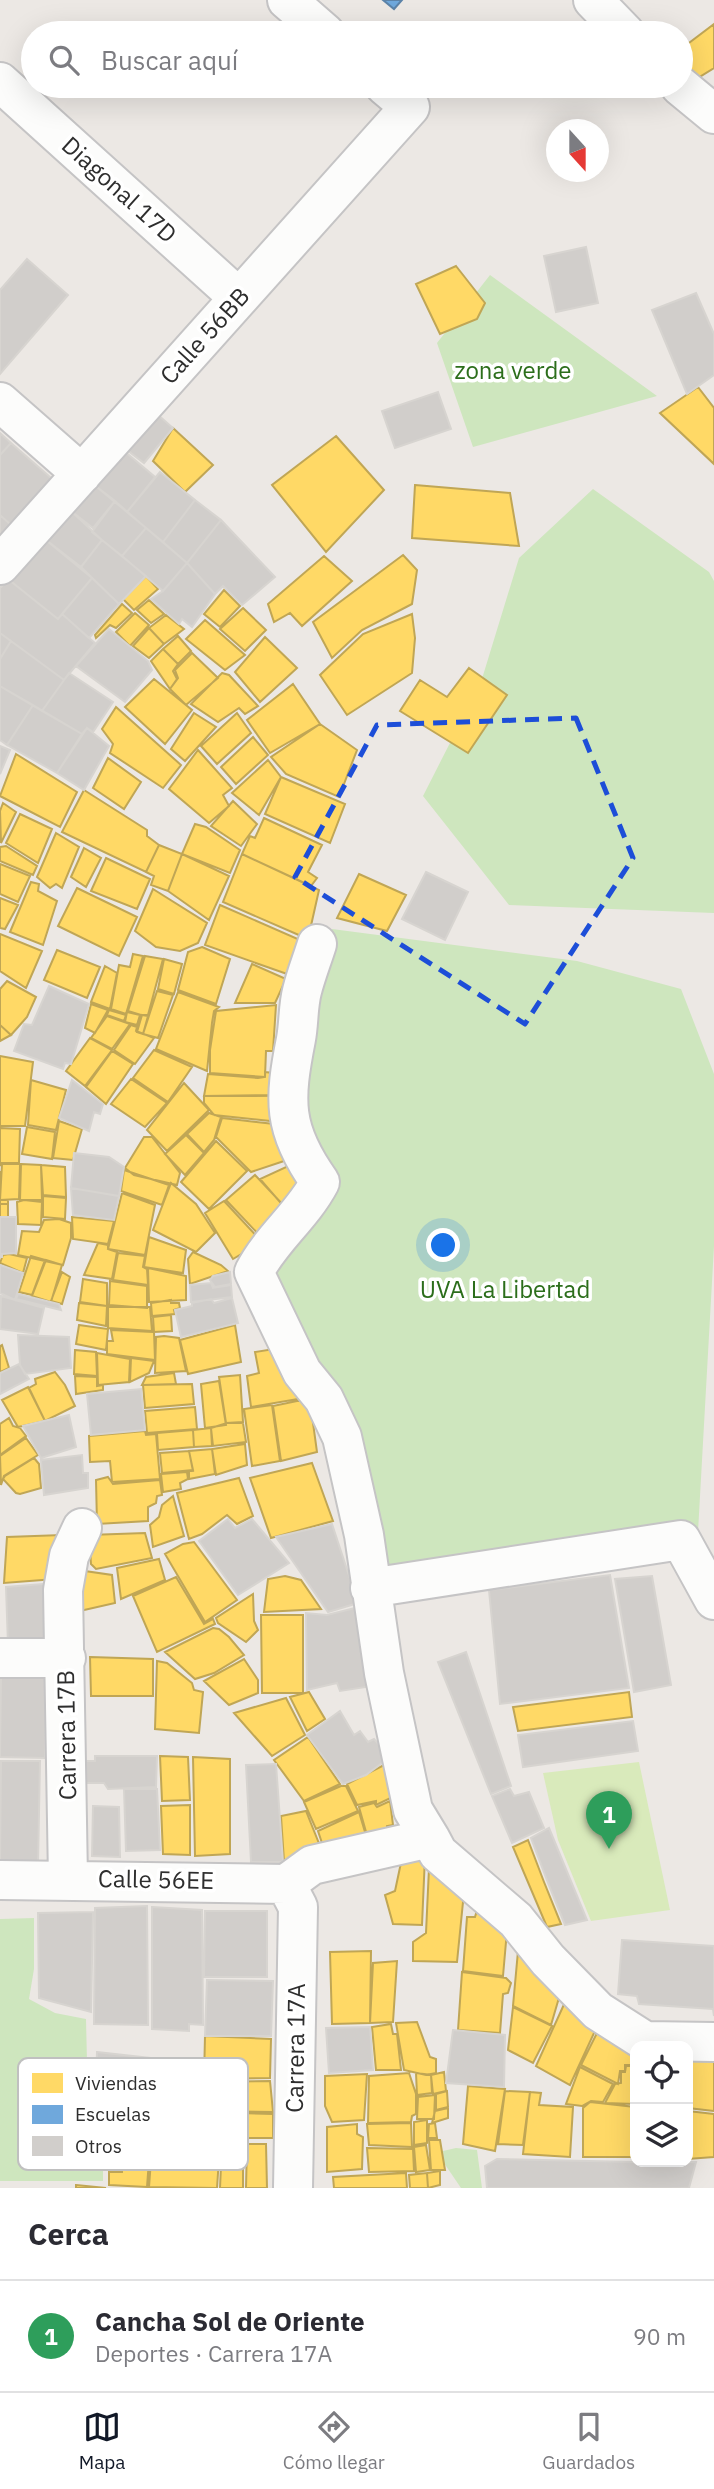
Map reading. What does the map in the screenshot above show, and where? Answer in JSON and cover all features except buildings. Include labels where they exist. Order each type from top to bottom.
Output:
[{"type":"street","points":[[287,0],[311,21]]},
{"type":"street","points":[[593,0],[613,21]]},
{"type":"street","name":"Diagonal 17D","points":[[0,82],[239,299]]},
{"type":"street","points":[[693,97],[714,114]]},
{"type":"street","name":"Calle 56BB","points":[[0,565],[239,299],[396,98]]},
{"type":"street","points":[[0,402],[82,474]]},
{"type":"street","points":[[317,944],[301,993],[287,1078],[288,1114],[297,1147],[320,1182],[302,1212],[261,1257],[254,1272],[302,1372],[324,1399],[342,1437],[364,1535],[370,1588],[413,1810],[439,1853],[516,1920],[548,1960],[598,2011],[645,2041],[714,2042]]},
{"type":"street","name":"Carrera 17B","points":[[68,1879],[66,1658],[62,1590],[69,1556],[82,1528]]},
{"type":"street","points":[[370,1588],[681,1540],[714,1600]]},
{"type":"street","points":[[0,1658],[66,1658]]},
{"type":"street","points":[[292,1896],[313,1865],[429,1838]]},
{"type":"street","name":"Calle 56EE","points":[[0,1880],[68,1879],[292,1896]]},
{"type":"street","name":"Carrera 17A","points":[[292,1896],[293,2188]]},
{"type":"highlighted area","points":[[576,718],[633,858],[525,1024],[295,877],[377,725]]},
{"type":"green space","name":"zona verde","points":[[490,275],[657,396],[473,447],[437,343]]},
{"type":"green space","points":[[593,489],[709,572],[714,581],[714,913],[509,905],[423,796],[481,682],[519,558]]},
{"type":"green space","name":"UVA La Libertad","points":[[332,929],[577,961],[681,989],[714,1074],[714,1246],[698,1532],[377,1575],[266,1261],[307,1155],[307,996]]},
{"type":"green space","points":[[639,1762],[670,1910],[591,1921],[558,1840],[543,1773]]},
{"type":"green space","points":[[34,1918],[34,1969],[29,1999],[55,2013],[86,2019],[87,2058],[18,2058],[18,2170],[103,2170],[103,2181],[0,2181],[0,1919]]},
{"type":"green space","points":[[456,2148],[477,2150],[482,2188],[461,2188],[444,2163],[443,2151]]},
{"type":"place","name":"Cancha Sol de Oriente","points":[[609,1849]]}]
